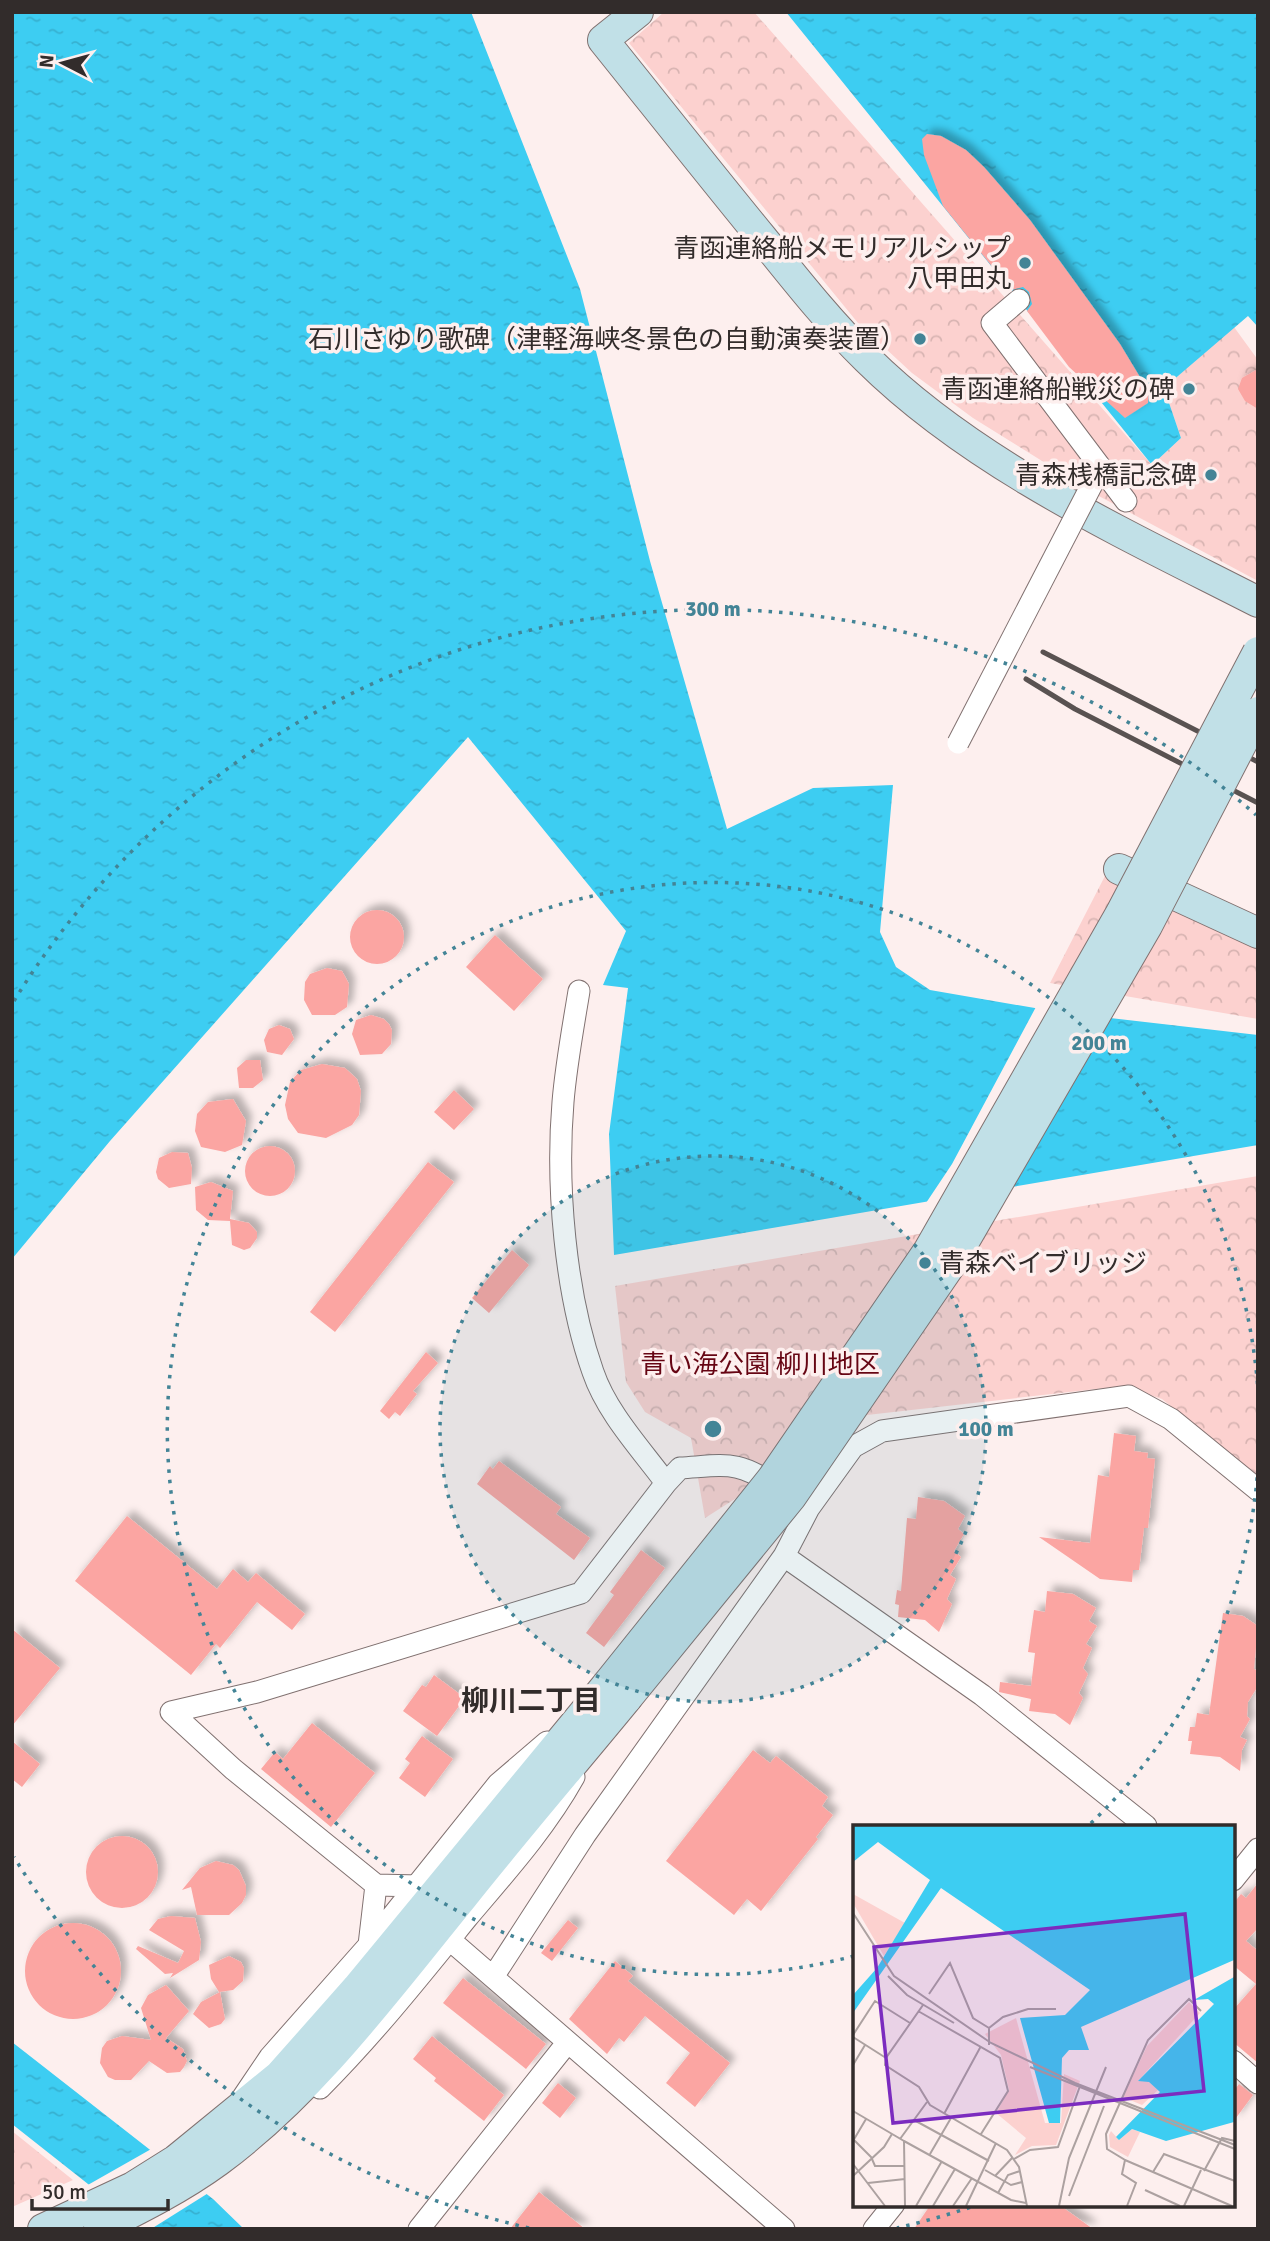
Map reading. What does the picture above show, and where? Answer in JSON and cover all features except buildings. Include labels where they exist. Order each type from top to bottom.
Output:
[{"type":"street","points":[[638,12],[603,40],[805,290],[867,360],[930,413],[1004,463],[1109,526],[1258,602]]},
{"type":"street","points":[[1019,300],[992,323],[1126,501]]},
{"type":"street","points":[[958,743],[1101,467]]},
{"type":"street","points":[[43,2229],[107,2216],[161,2199],[223,2124],[270,2057],[419,1886],[498,1784],[609,1695],[772,1479],[929,1250],[1121,913],[1258,652]]},
{"type":"street","points":[[223,2124],[280,2075],[609,1695],[791,1497],[951,1264],[1147,926],[1258,712]]},
{"type":"street","points":[[1119,869],[1258,933]]},
{"type":"street","points":[[579,991],[563,1102],[561,1195],[577,1310],[593,1373],[609,1405],[666,1483]]},
{"type":"street","points":[[493,1978],[585,1835],[784,1556],[809,1508],[853,1447],[883,1431],[1129,1396],[1171,1419],[1258,1490]]},
{"type":"street","points":[[419,1886],[376,1885],[233,1769],[171,1712],[257,1692],[581,1593],[680,1468],[728,1465],[750,1469],[809,1508]]},
{"type":"street","points":[[784,1556],[982,1695],[1145,1825]]},
{"type":"street","points":[[185,2168],[297,2112],[364,2044],[557,1807],[598,1732],[609,1695]]},
{"type":"street","points":[[258,2130],[306,2082],[379,1999],[598,1732]]},
{"type":"street","points":[[1236,1872],[1258,1849]]},
{"type":"street","points":[[369,1945],[376,1885]]},
{"type":"street","points":[[450,1940],[784,2229]]},
{"type":"street","points":[[419,2229],[567,2043]]},
{"type":"street","points":[[1235,2063],[1258,2082]]},
{"type":"street","points":[[874,2229],[892,2206]]},
{"type":"green space","points":[[664,12],[754,12],[1152,465],[1181,438],[1164,388],[1234,327],[1258,360],[1258,581],[1095,494],[973,418],[912,373],[858,323],[629,43]]},
{"type":"green space","points":[[1106,874],[1258,947],[1258,1019],[1050,983]]},
{"type":"green space","name":"青い海公園 柳川地区","points":[[1258,1176],[1258,1478],[1162,1399],[1123,1386],[867,1415],[705,1518],[691,1438],[645,1412],[626,1382],[615,1286]]},
{"type":"green space","points":[[12,2131],[73,2180],[12,2207]]},
{"type":"water","points":[[12,12],[471,12],[580,289],[650,561],[727,829],[813,788],[893,785],[880,932],[896,967],[930,990],[1058,1012],[1258,1035],[1258,1145],[614,1255],[609,1134],[628,988],[603,985],[626,931],[468,737],[110,1141],[12,1259]]},
{"type":"water","points":[[786,12],[1258,12],[1258,327],[1248,316],[1164,388],[1181,438],[1152,465]]},
{"type":"water","points":[[12,2042],[213,2199],[244,2229],[145,2229],[12,2124]]},
{"type":"pier","points":[[1037,1005],[1058,1009],[1009,1189],[926,1203],[952,1164]]},
{"type":"pier","points":[[153,2148],[210,2192],[151,2229],[139,2229],[86,2186]]},
{"type":"railway","points":[[1043,652],[1258,762]]},
{"type":"railway","points":[[1026,679],[1075,709],[1258,803]]},
{"type":"place","name":"青函連絡船メモリアルシップ 八甲田丸","points":[[1025,263]]},
{"type":"place","name":"石川さゆり歌碑（津軽海峡冬景色の自動演奏装置）","points":[[920,339]]},
{"type":"place","name":"青函連絡船戦災の碑","points":[[1189,389]]},
{"type":"place","name":"青森桟橋記念碑","points":[[1211,475]]},
{"type":"place","name":"青森ベイブリッジ","points":[[925,1263]]},
{"type":"district","name":"柳川二丁目","points":[[531,1700]]}]
